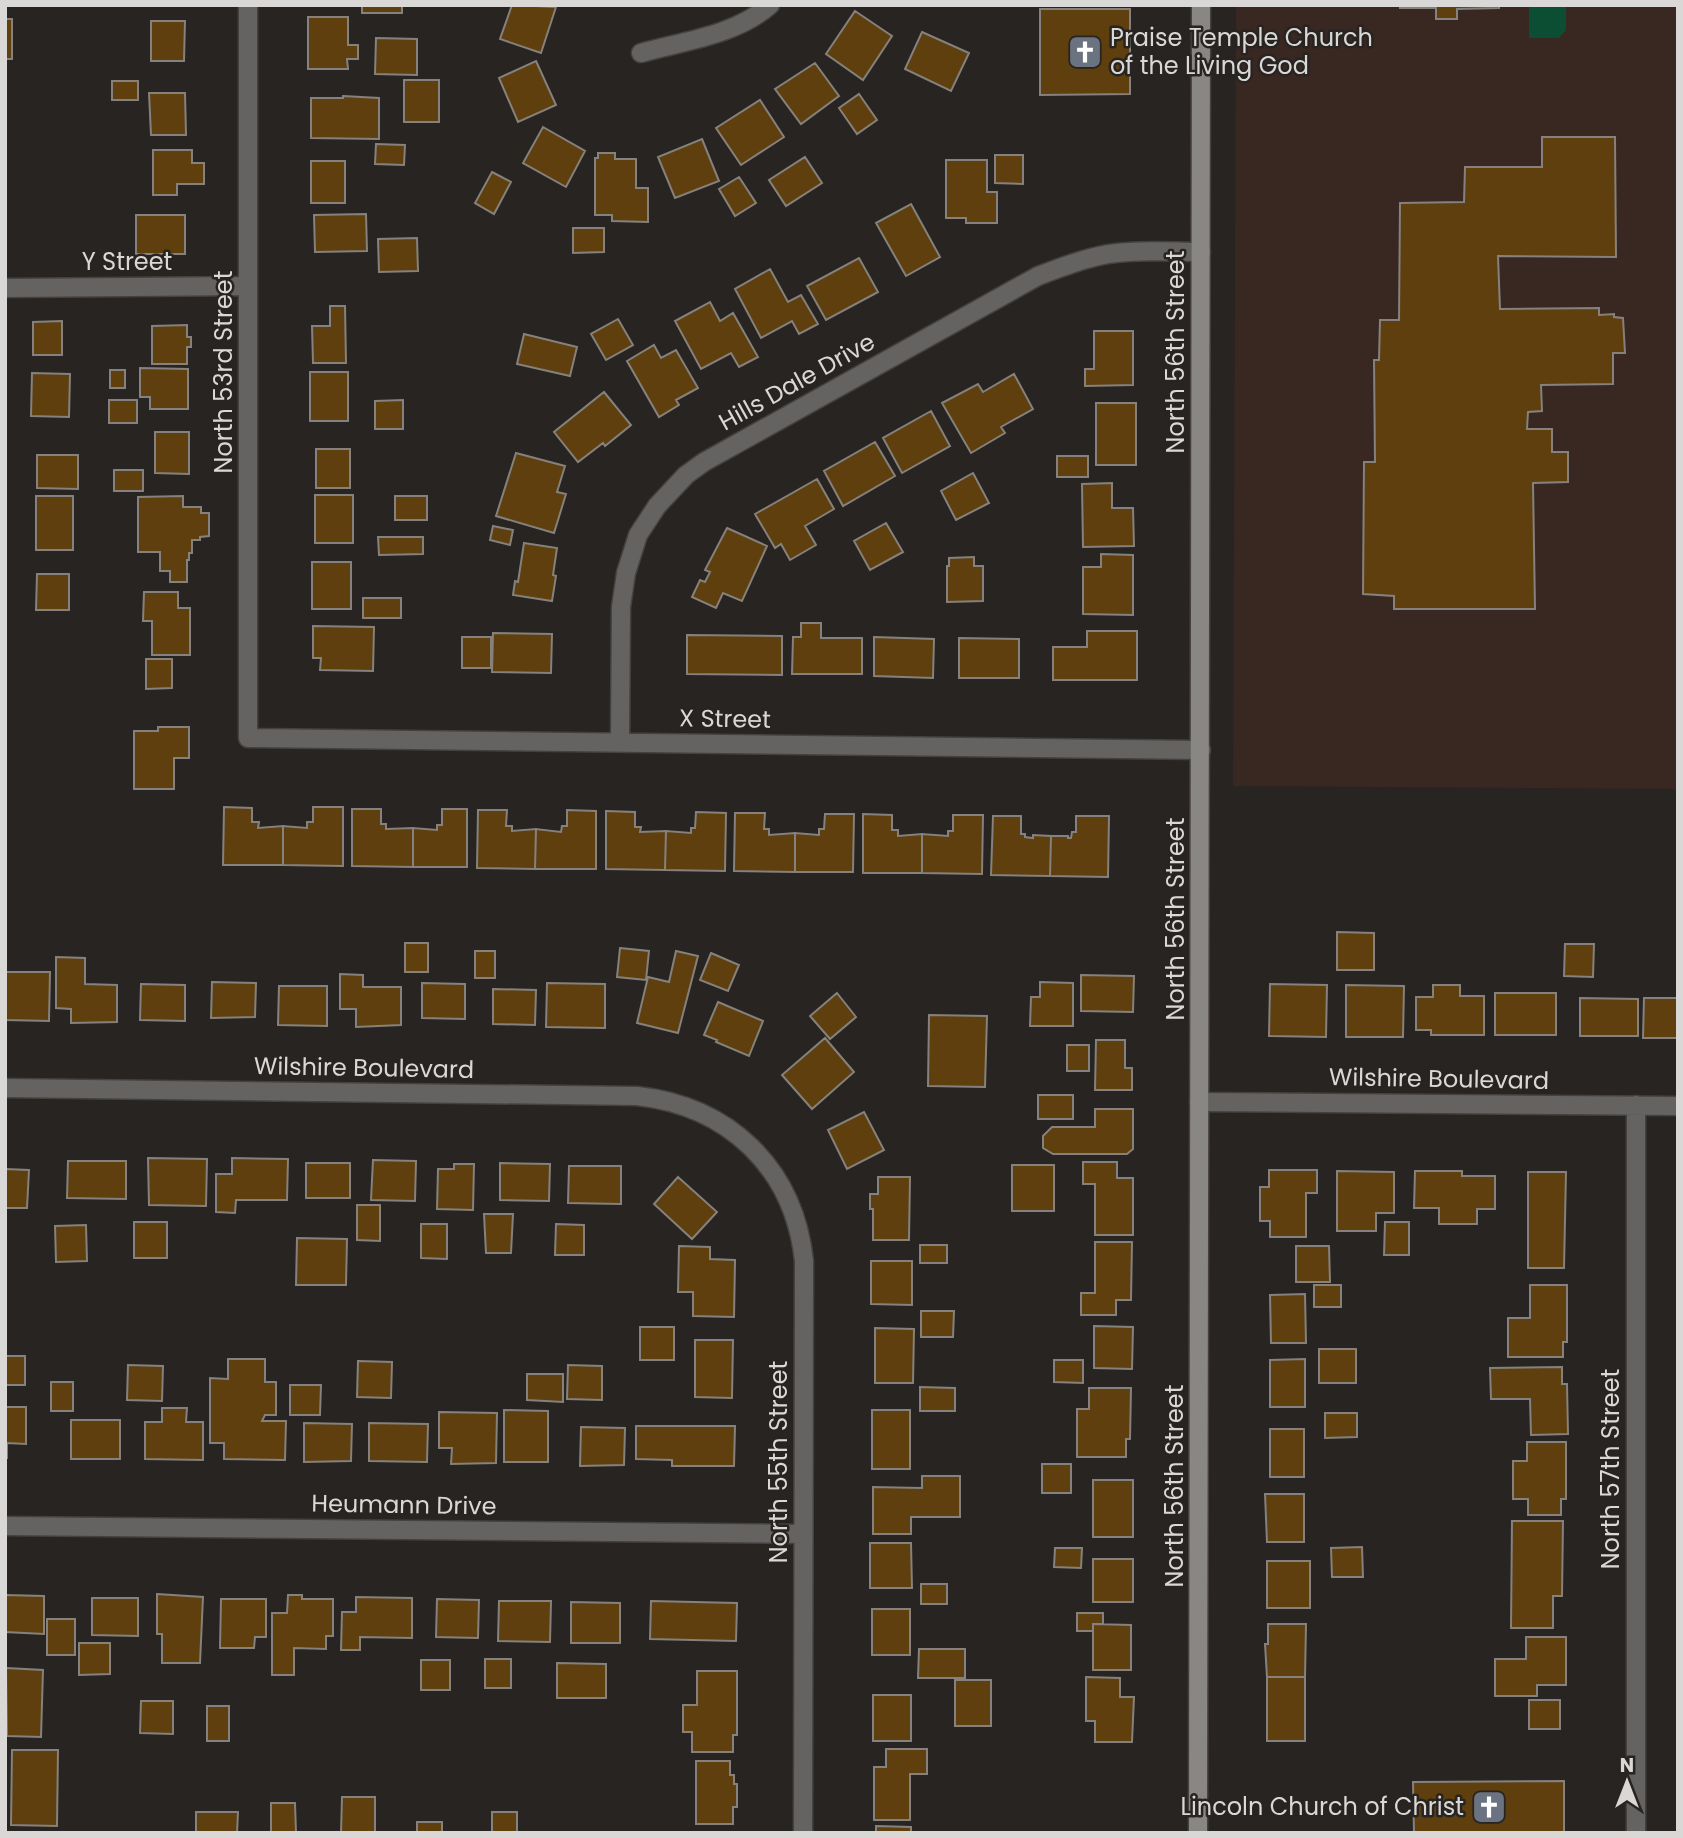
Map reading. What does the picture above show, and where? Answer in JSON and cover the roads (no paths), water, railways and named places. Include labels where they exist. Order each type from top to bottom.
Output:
[{"type":"main road","name":"North 56th Street","points":[[1198,1833],[1200,5]]},
{"type":"street","name":"North 53rd Street","points":[[248,5],[248,738]]},
{"type":"street","points":[[641,53],[741,25],[759,16],[771,5]]},
{"type":"street","name":"Hills Dale Drive","points":[[620,742],[621,607],[626,573],[638,535],[647,520],[686,475],[779,419],[1038,276],[1108,254],[1201,252]]},
{"type":"street","name":"Y Street","points":[[5,288],[248,286]]},
{"type":"street","name":"X Street","points":[[248,738],[1200,750]]},
{"type":"street","name":"Wilshire Boulevard","points":[[5,1088],[637,1096],[678,1103],[718,1121]]},
{"type":"street","name":"Wilshire Boulevard","points":[[1199,1102],[1678,1106]]},
{"type":"street","name":"North 57th Street","points":[[1636,1105],[1636,1833]]},
{"type":"street","name":"North 55th Street","points":[[718,1121],[749,1145],[771,1171],[790,1201],[802,1240],[803,1833]]},
{"type":"street","name":"Heumann Drive","points":[[5,1526],[803,1534]]},
{"type":"place","name":"Praise Temple Church of the Living God","points":[[1085,52]]},
{"type":"place","name":"Lincoln Church of Christ","points":[[1489,1807]]}]
